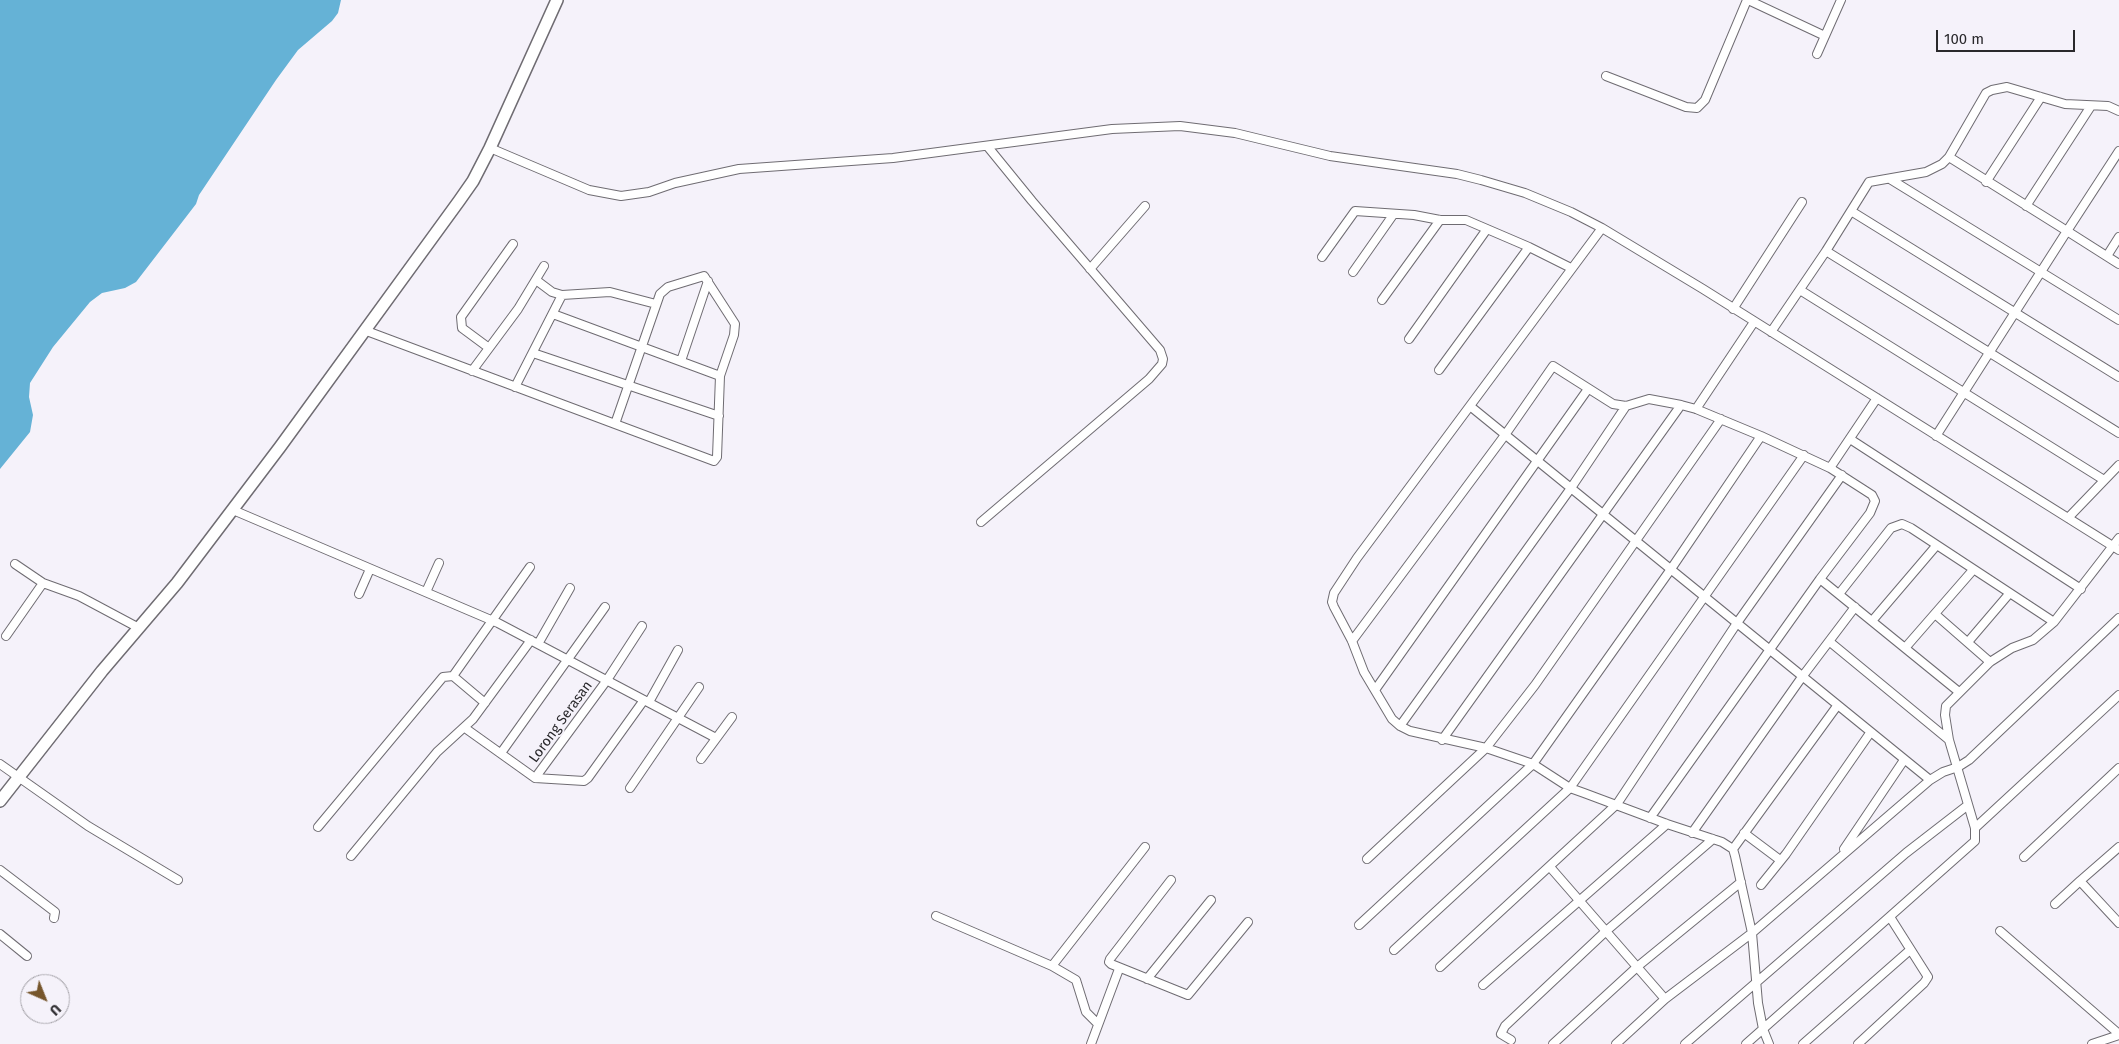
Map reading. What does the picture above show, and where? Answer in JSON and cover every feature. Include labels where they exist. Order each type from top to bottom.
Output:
[{"type":"street","points":[[0,801],[177,583],[233,510],[459,201],[490,148],[557,0]]},
{"type":"street","points":[[1606,76],[1686,107],[1697,108],[1705,100],[1747,0],[1825,36]]},
{"type":"street","points":[[1817,54],[1841,0]]},
{"type":"street","points":[[1771,332],[1826,252],[1869,182],[1926,172],[1942,164],[1949,157],[1986,94],[1992,90],[2007,87],[2065,104],[2108,106],[2119,111]]},
{"type":"street","points":[[1986,182],[2040,97]]},
{"type":"street","points":[[2026,206],[2091,106]]},
{"type":"street","points":[[490,148],[589,190],[621,196],[649,192],[675,183],[739,169],[893,158],[1140,126],[1180,126],[1219,130],[1330,156],[1457,174],[1488,182],[1553,204],[1602,228],[2115,548]]},
{"type":"street","points":[[981,522],[1148,379],[1162,364],[1163,360],[1160,350],[988,147]]},
{"type":"street","points":[[1936,436],[2119,151]]},
{"type":"street","points":[[1949,157],[2119,264]]},
{"type":"street","points":[[1890,179],[2119,320]]},
{"type":"street","points":[[1733,309],[1802,202]]},
{"type":"street","points":[[1090,269],[1145,206]]},
{"type":"street","points":[[1322,257],[1355,211],[1414,215],[1440,220],[1466,220],[1529,247],[1571,268]]},
{"type":"street","points":[[1851,212],[2119,377]]},
{"type":"street","points":[[1353,272],[1393,215]]},
{"type":"street","points":[[1382,300],[1440,220]]},
{"type":"street","points":[[1602,228],[1357,558],[1334,593],[1332,602],[1352,641],[1364,672],[1392,719],[1400,726],[1410,731],[1442,740],[1486,748],[1533,764],[1570,788],[1712,839],[1732,849],[1752,933],[1756,983],[1763,1029],[1769,1044]]},
{"type":"street","points":[[1409,339],[1487,229]]},
{"type":"street","points":[[2107,256],[2119,237]]},
{"type":"street","points":[[488,348],[462,328],[461,317],[513,244]]},
{"type":"street","points":[[1439,370],[1529,247]]},
{"type":"street","points":[[1826,252],[2119,433]]},
{"type":"street","points":[[472,371],[518,309],[544,266]]},
{"type":"street","points":[[364,330],[472,371],[714,461],[716,457],[720,376],[734,335],[735,324],[708,281],[702,276],[668,287],[663,291],[656,304],[615,424]]},
{"type":"street","points":[[536,280],[552,292],[562,295],[610,292],[656,304]]},
{"type":"street","points":[[681,361],[708,281]]},
{"type":"street","points":[[1800,290],[2104,480]]},
{"type":"street","points":[[515,387],[562,295]]},
{"type":"street","points":[[552,314],[720,376]]},
{"type":"street","points":[[1696,409],[1754,322]]},
{"type":"street","points":[[533,353],[718,416]]},
{"type":"street","points":[[1352,641],[1505,435],[1553,366],[1613,404],[1626,406],[1649,399],[1696,409],[1830,468],[1872,495],[1875,498],[1875,504],[1650,818]]},
{"type":"street","points":[[1374,690],[1588,389]]},
{"type":"street","points":[[1830,468],[1877,398]]},
{"type":"street","points":[[1442,740],[1681,405]]},
{"type":"street","points":[[1470,406],[1930,780]]},
{"type":"street","points":[[1400,726],[1571,488],[1626,406]]},
{"type":"street","points":[[1367,859],[1486,748],[1535,685],[1721,419]]},
{"type":"street","points":[[1359,925],[1533,764],[1671,569],[1761,436]]},
{"type":"street","points":[[1850,439],[2081,589]]},
{"type":"street","points":[[1394,950],[1570,788],[1804,455]]},
{"type":"street","points":[[2068,518],[2119,465]]},
{"type":"street","points":[[1440,967],[1617,804],[1737,623],[1842,476]]},
{"type":"street","points":[[233,510],[493,621],[569,659],[716,738]]},
{"type":"street","points":[[1839,594],[1894,526],[1906,526],[2054,622]]},
{"type":"street","points":[[1746,1044],[1968,850],[1976,838],[1975,828],[1950,740],[1945,711],[1946,706],[1990,662],[2012,648],[2033,640],[2054,622],[2115,548],[2119,538]]},
{"type":"street","points":[[1872,620],[1936,546]]},
{"type":"street","points":[[426,592],[439,563]]},
{"type":"street","points":[[15,564],[43,583],[79,596],[139,628]]},
{"type":"street","points":[[453,676],[530,567]]},
{"type":"street","points":[[359,594],[370,569]]},
{"type":"street","points":[[1906,648],[1973,570]]},
{"type":"street","points":[[1820,579],[1959,692]]},
{"type":"street","points":[[6,636],[43,583]]},
{"type":"street","points":[[350,856],[437,752],[456,733],[466,728],[535,642],[570,588]]},
{"type":"street","points":[[1968,642],[2009,594]]},
{"type":"street","points":[[1692,833],[1802,677],[1855,607]]},
{"type":"street","points":[[501,754],[605,608]]},
{"type":"street","points":[[1935,614],[1990,662]]},
{"type":"street","points":[[1616,1044],[1665,999],[1752,933],[1930,780],[1969,760],[2119,618]]},
{"type":"street","name":"Lorong Serasan","points":[[535,778],[608,680],[642,626]]},
{"type":"street","points":[[1830,642],[1950,740]]},
{"type":"street","points":[[466,728],[535,778],[586,780],[647,701],[678,650]]},
{"type":"street","points":[[318,827],[443,677],[453,676],[485,703]]},
{"type":"street","points":[[630,788],[699,687]]},
{"type":"street","points":[[1975,828],[2119,694]]},
{"type":"street","points":[[1732,849],[1838,706]]},
{"type":"street","points":[[701,759],[732,717]]},
{"type":"street","points":[[1761,885],[1870,733]]},
{"type":"street","points":[[1839,857],[1904,760]]},
{"type":"street","points":[[0,764],[88,826],[178,880]]},
{"type":"street","points":[[2024,857],[2119,768]]},
{"type":"street","points":[[1685,1044],[1906,853],[1968,805]]},
{"type":"street","points":[[1483,985],[1667,824]]},
{"type":"street","points":[[1744,833],[1780,860]]},
{"type":"street","points":[[1512,1040],[1502,1036],[1501,1030],[1605,932],[1712,839]]},
{"type":"street","points":[[1052,966],[1145,847]]},
{"type":"street","points":[[2055,904],[2119,847]]},
{"type":"street","points":[[1550,867],[1665,999]]},
{"type":"street","points":[[0,870],[54,912],[54,918]]},
{"type":"street","points":[[1171,880],[1110,958],[1109,962],[1111,964],[1188,995],[1248,922]]},
{"type":"street","points":[[2080,881],[2119,923]]},
{"type":"street","points":[[1553,1044],[1637,967],[1741,882]]},
{"type":"street","points":[[1147,979],[1211,900]]},
{"type":"street","points":[[936,916],[1052,966],[1076,980],[1086,1012],[1098,1024]]},
{"type":"street","points":[[1858,1044],[1927,979],[1927,974],[1890,917]]},
{"type":"street","points":[[2000,931],[2119,1035]]},
{"type":"street","points":[[0,934],[27,956]]},
{"type":"street","points":[[1803,1044],[1910,950]]},
{"type":"street","points":[[1090,1044],[1119,968]]},
{"type":"street","points":[[2092,1044],[2119,1035]]},
{"type":"water","points":[[0,0],[341,0],[338,13],[332,21],[298,50],[276,80],[199,195],[196,204],[136,282],[125,288],[102,293],[90,302],[53,347],[30,383],[29,397],[33,415],[30,432],[0,469]]}]
